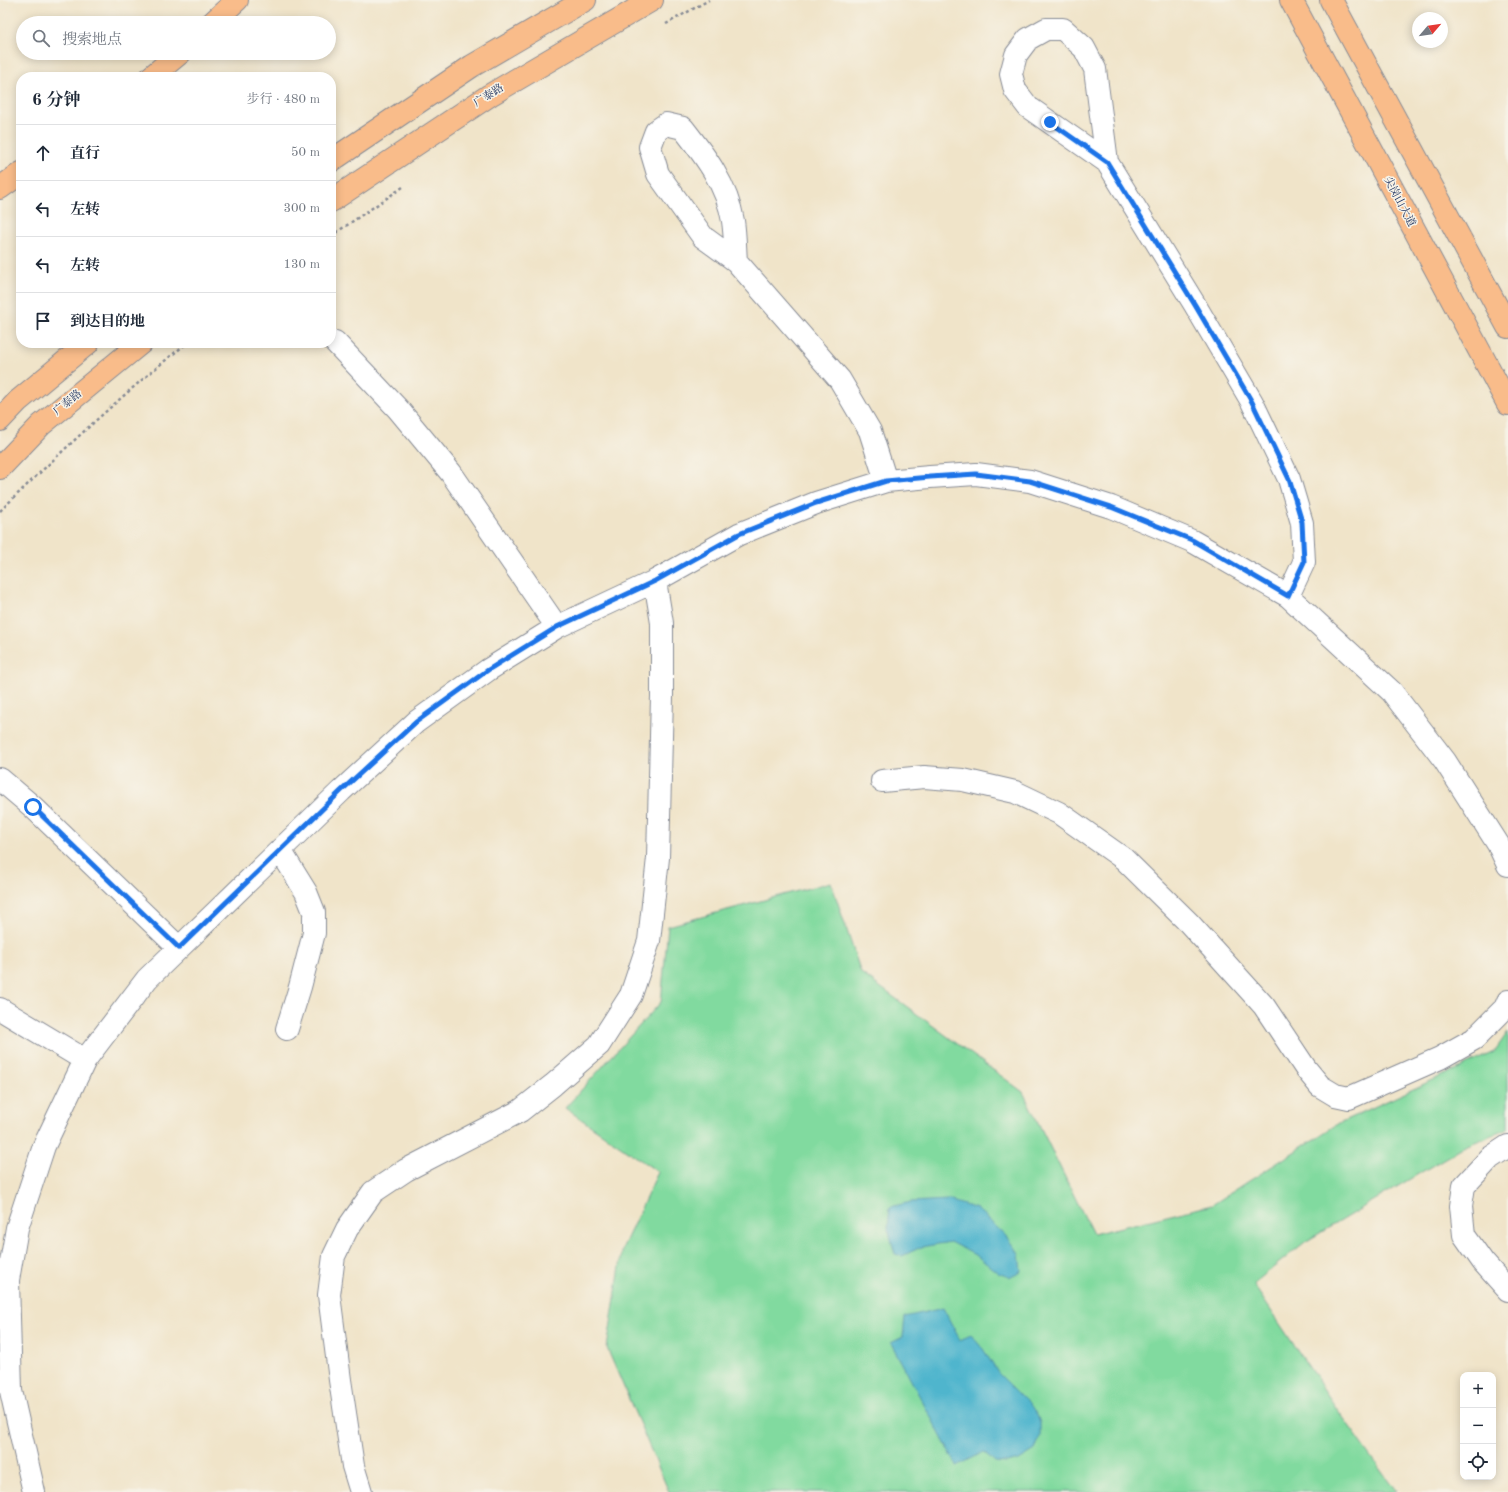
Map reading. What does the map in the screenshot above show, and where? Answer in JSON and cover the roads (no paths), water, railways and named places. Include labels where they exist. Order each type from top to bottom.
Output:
[{"type":"main road","points":[[220,16],[237,0]]},
{"type":"main road","points":[[336,158],[472,66],[585,0]]},
{"type":"main road","name":"广泰路","points":[[336,198],[490,95],[652,0]]},
{"type":"main road","name":"尖岗山大道","points":[[1290,0],[1508,404]]},
{"type":"main road","points":[[1331,0],[1508,327]]},
{"type":"main road","points":[[157,72],[172,60]]},
{"type":"main road","points":[[0,188],[16,177]]},
{"type":"main road","points":[[0,420],[18,401],[82,348]]},
{"type":"main road","name":"广泰路","points":[[0,468],[41,425],[135,348]]},
{"type":"street","points":[[1107,162],[1095,69],[1084,48],[1063,29],[1046,29],[1028,39],[1016,55],[1012,74],[1015,90],[1028,107],[1107,162],[1195,305],[1252,402],[1289,479],[1302,522],[1304,562],[1288,596]]},
{"type":"street","points":[[736,261],[733,220],[724,189],[707,158],[683,128],[666,124],[656,131],[650,147],[658,174],[703,237],[736,261],[840,380],[870,431],[886,481]]},
{"type":"street","points":[[336,343],[398,409],[451,473],[557,627]]},
{"type":"street","points":[[34,1492],[11,1391],[5,1319],[8,1280],[17,1228],[44,1146],[85,1060],[147,979],[341,791],[416,722],[488,670],[557,627],[655,581],[739,534],[816,503],[886,481],[976,474],[1030,481],[1111,507],[1192,540],[1288,596],[1392,692],[1445,761],[1498,844],[1508,865]]},
{"type":"street","points":[[361,1492],[353,1466],[329,1295],[334,1256],[347,1229],[373,1192],[406,1170],[520,1111],[599,1045],[632,995],[649,941],[658,858],[662,696],[662,623],[655,581]]},
{"type":"street","points":[[882,781],[924,777],[963,780],[1015,792],[1059,813],[1124,859],[1189,923],[1264,1006],[1306,1069],[1320,1086],[1335,1095],[1349,1098],[1440,1058],[1474,1039],[1505,1008],[1508,1001]]},
{"type":"street","points":[[0,779],[33,807],[179,948]]},
{"type":"street","points":[[280,850],[306,892],[314,912],[314,933],[287,1029]]},
{"type":"street","points":[[0,1009],[85,1060]]},
{"type":"street","points":[[1508,1146],[1490,1158],[1464,1186],[1461,1206],[1464,1235],[1483,1262],[1508,1290]]},
{"type":"water","points":[[948,1200],[977,1209],[1005,1235],[1019,1254],[1021,1271],[1009,1277],[998,1273],[977,1256],[950,1242],[921,1247],[902,1256],[895,1254],[888,1228],[890,1207],[911,1202]]},
{"type":"water","points":[[943,1308],[960,1340],[971,1335],[983,1349],[998,1373],[1035,1410],[1040,1423],[1040,1436],[1035,1450],[1019,1460],[1006,1463],[995,1462],[984,1452],[957,1466],[891,1343],[903,1337],[905,1317]]}]
